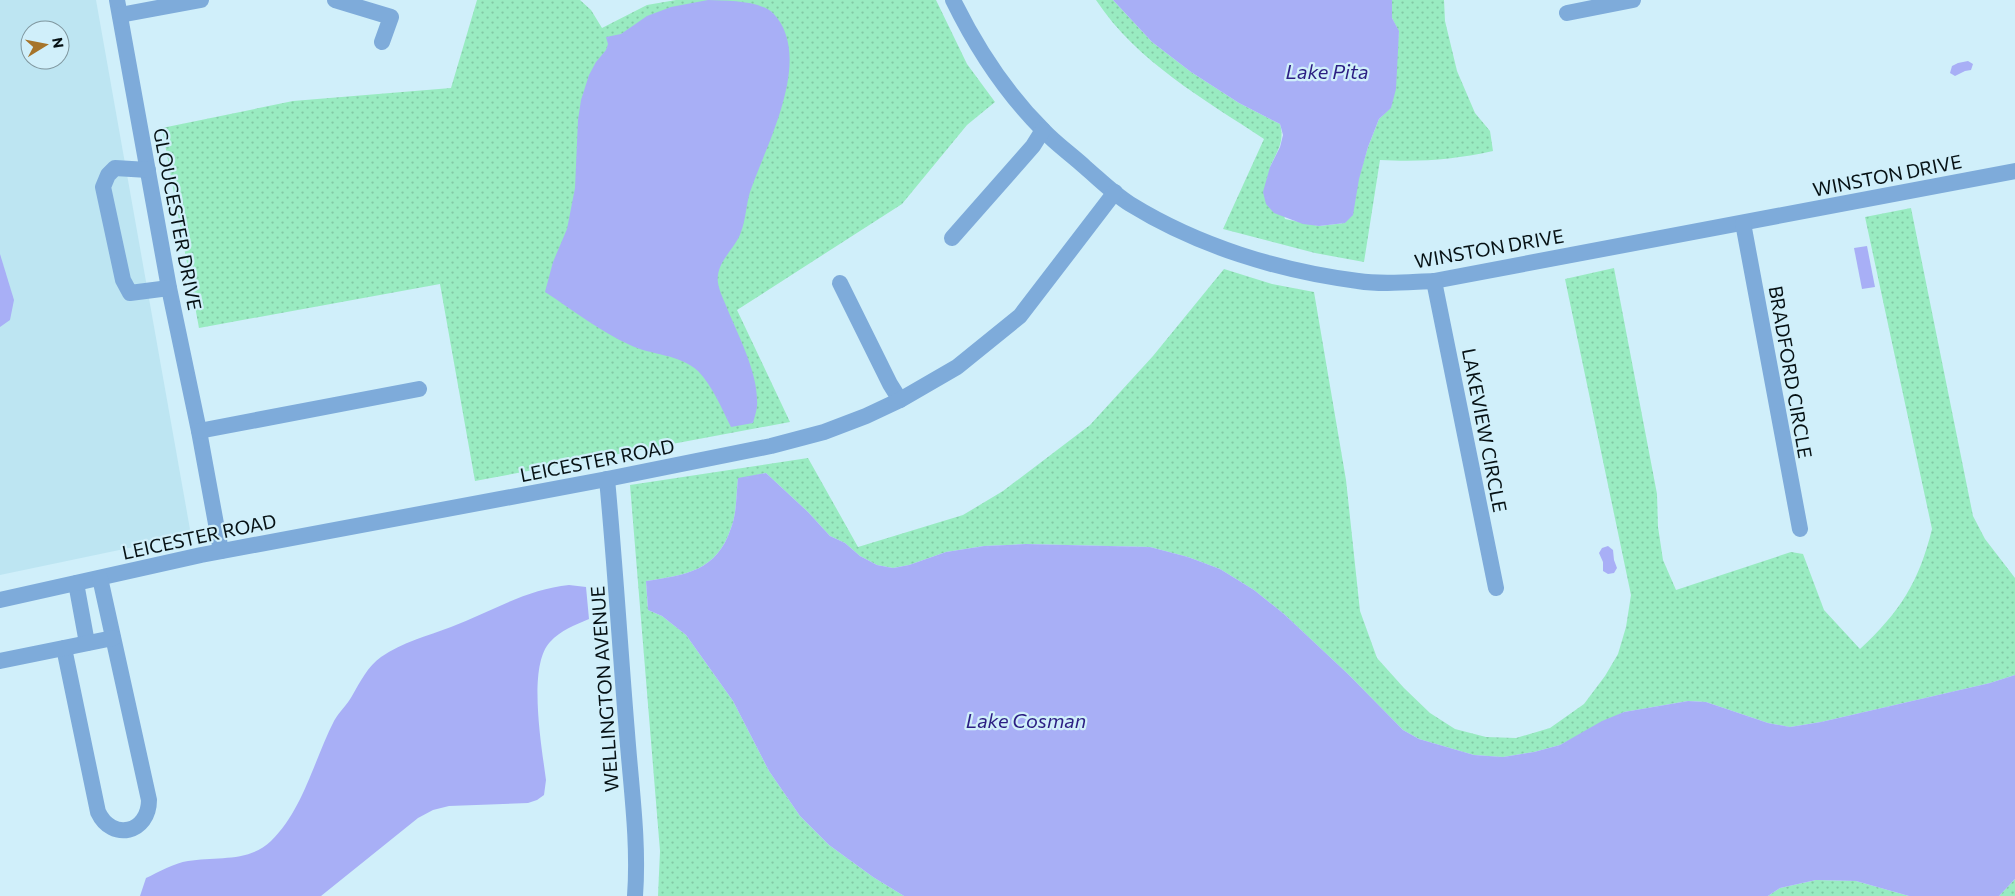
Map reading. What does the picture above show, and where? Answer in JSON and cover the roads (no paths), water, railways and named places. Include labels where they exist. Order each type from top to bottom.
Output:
[{"type":"street","name":"GLOUCESTER DRIVE","points":[[201,0],[118,8],[169,288],[199,431],[221,551]]},
{"type":"street","points":[[335,0],[391,17],[382,42]]},
{"type":"street","name":"WINSTON DRIVE","points":[[953,0],[964,22],[1000,80],[1043,130],[1130,204],[1189,234],[1239,254],[1310,272],[1360,282],[1434,281],[2015,170]]},
{"type":"street","points":[[1567,13],[1633,0]]},
{"type":"street","points":[[952,238],[1033,146],[1043,130]]},
{"type":"street","points":[[148,170],[115,168],[108,175],[103,187],[122,280],[130,293],[169,288]]},
{"type":"street","name":"LEICESTER ROAD","points":[[0,600],[221,551],[607,479],[771,446],[824,432],[866,416],[900,400],[957,367],[1020,316],[1114,192]]},
{"type":"street","name":"BRADFORD CIRCLE","points":[[1744,223],[1800,529]]},
{"type":"street","name":"LAKEVIEW CIRCLE","points":[[1434,281],[1496,588]]},
{"type":"street","points":[[840,283],[890,384],[900,400]]},
{"type":"street","points":[[199,431],[419,390]]},
{"type":"street","name":"WELLINGTON AVENUE","points":[[607,479],[637,876],[636,896]]},
{"type":"street","points":[[64,648],[98,812],[102,822],[110,828],[130,829],[139,825],[145,818],[149,810],[149,800],[100,578]]},
{"type":"street","points":[[76,583],[87,643]]},
{"type":"street","points":[[0,661],[113,638]]},
{"type":"water","points":[[708,0],[751,3],[767,9],[773,13],[785,31],[789,53],[788,77],[783,101],[750,192],[741,232],[719,269],[718,275],[720,292],[746,353],[756,389],[757,406],[753,423],[731,427],[708,383],[691,365],[638,348],[619,339],[597,327],[545,292],[553,262],[567,229],[575,188],[578,120],[581,100],[589,75],[596,62],[606,50],[608,44],[606,37],[621,34],[647,16],[671,7]]},
{"type":"water","name":"Lake Pita","points":[[1113,0],[1392,0],[1392,18],[1399,31],[1396,89],[1391,108],[1379,119],[1368,147],[1359,179],[1353,215],[1345,223],[1319,226],[1303,224],[1274,213],[1266,204],[1263,192],[1270,167],[1280,147],[1283,135],[1280,124],[1239,103],[1191,72],[1152,42]]},
{"type":"water","points":[[1968,61],[1973,64],[1971,70],[1955,76],[1950,73],[1952,66]]},
{"type":"water","points":[[1867,246],[1875,287],[1862,289],[1854,248]]},
{"type":"water","points":[[0,254],[14,300],[10,320],[0,327]]},
{"type":"water","name":"Lake Cosman","points":[[766,473],[808,512],[830,536],[845,543],[860,556],[877,565],[893,568],[909,565],[946,552],[984,546],[1026,544],[1150,547],[1188,557],[1220,569],[1254,590],[1284,614],[1349,675],[1403,730],[1419,739],[1474,755],[1503,757],[1534,752],[1560,745],[1602,721],[1624,712],[1688,701],[1706,702],[1768,723],[1790,727],[1821,722],[1990,683],[2015,675],[2015,879],[1999,896],[1909,896],[1856,881],[1816,880],[1780,888],[1768,896],[904,896],[873,877],[829,845],[800,816],[769,771],[733,701],[686,635],[662,616],[648,610],[646,581],[687,573],[708,562],[717,554],[725,542],[733,522],[738,478]]},
{"type":"water","points":[[1608,546],[1613,550],[1617,568],[1614,573],[1608,574],[1603,571],[1603,562],[1599,553],[1602,548]]},
{"type":"water","points":[[569,585],[586,587],[589,619],[568,628],[550,642],[543,654],[539,669],[539,729],[546,780],[544,795],[528,803],[449,806],[433,810],[418,818],[321,896],[140,896],[146,878],[172,866],[188,861],[242,856],[262,848],[271,841],[292,815],[300,800],[334,721],[368,670],[381,657],[406,643],[451,627],[523,596],[553,587]]}]
